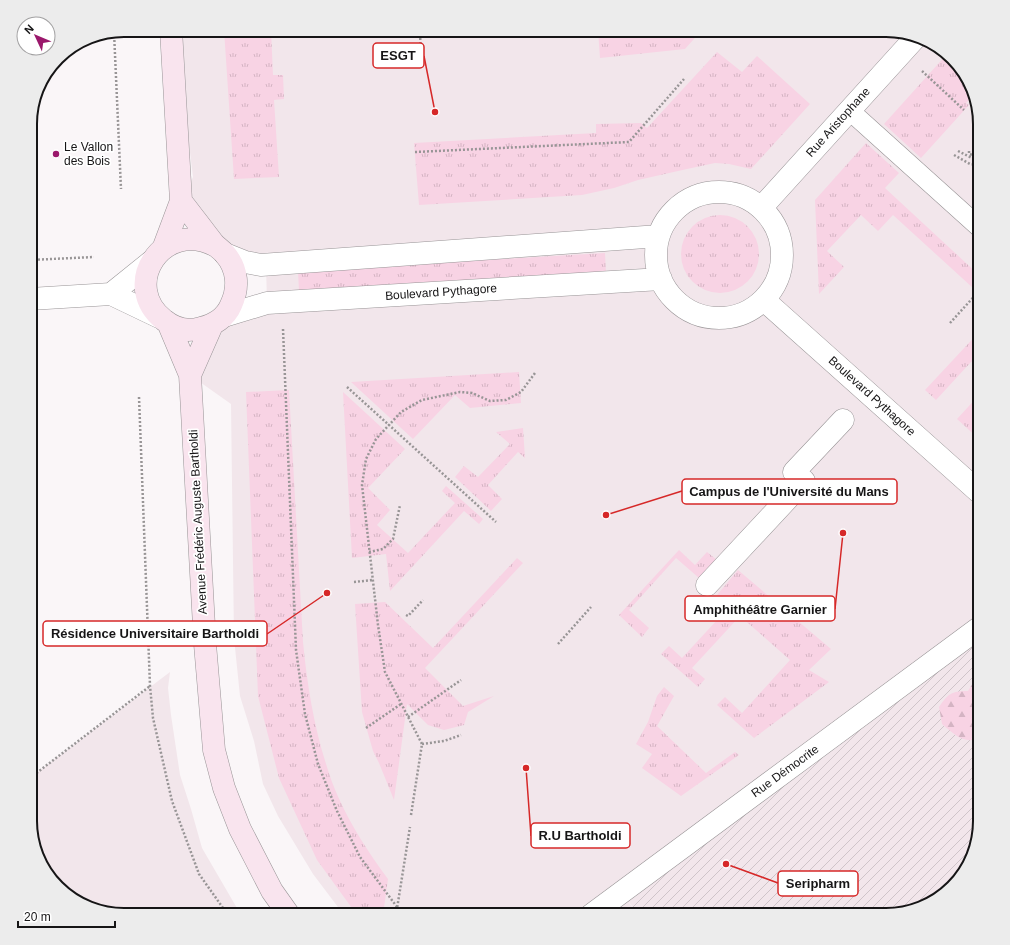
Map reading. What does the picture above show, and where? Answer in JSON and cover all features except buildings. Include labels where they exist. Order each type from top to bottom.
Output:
[{"type":"street","name":"Avenue Frédéric Auguste Bartholdi","points":[[171,37],[181,201],[146,280],[147,294],[151,306],[164,321],[190,374],[204,644],[214,750],[224,788],[240,829],[272,891],[284,908]]},
{"type":"street","name":"Rue Aristophane","points":[[761,208],[912,41]]},
{"type":"street","points":[[726,192],[736,194],[761,208],[775,225],[782,248],[782,259],[777,281],[772,292],[753,309],[737,316],[721,319],[704,317],[677,303],[669,294],[661,279],[656,257],[659,236],[668,219],[681,205],[707,193],[726,192]]},
{"type":"street","name":"Avenue Frédéric Auguste Bartholdi","points":[[181,201],[232,263],[236,274],[237,285],[235,298],[229,310],[218,320],[190,374]]},
{"type":"street","points":[[111,294],[172,243],[183,240],[195,239],[206,241],[245,262],[261,265],[659,236]]},
{"type":"street","name":"Boulevard Pythagore","points":[[218,320],[267,303],[661,279]]},
{"type":"street","points":[[37,299],[111,294],[182,329],[195,330],[218,320]]},
{"type":"street","name":"Boulevard Pythagore","points":[[764,300],[973,487]]},
{"type":"street","points":[[707,585],[804,481],[794,472],[843,420]]},
{"type":"street","name":"Rue Démocrite","points":[[600,908],[973,632]]},
{"type":"lane","points":[[849,110],[973,222]]},
{"type":"path","points":[[420,37],[421,67]]},
{"type":"path","points":[[114,38],[121,189]]},
{"type":"path","points":[[902,53],[964,110]]},
{"type":"path","points":[[415,152],[629,142],[684,79]]},
{"type":"path","points":[[958,151],[972,157]]},
{"type":"path","points":[[969,151],[969,154],[972,157],[970,164]]},
{"type":"path","points":[[959,159],[962,154]]},
{"type":"path","points":[[954,155],[959,159],[973,164]]},
{"type":"path","points":[[37,260],[94,257]]},
{"type":"path","points":[[950,323],[973,297]]},
{"type":"path","points":[[282,302],[296,650],[305,714],[318,764],[336,811],[360,856],[397,907]]},
{"type":"path","points":[[411,815],[422,744],[385,672],[369,552],[362,485],[366,459],[376,439],[401,412],[422,400],[460,392],[472,393],[490,401],[506,400],[521,392],[535,372]]},
{"type":"path","points":[[347,387],[496,522]]},
{"type":"path","points":[[139,397],[150,686],[153,718],[172,801],[199,874],[223,908]]},
{"type":"path","points":[[369,552],[383,549],[393,539],[400,505]]},
{"type":"path","points":[[354,582],[373,580]]},
{"type":"path","points":[[406,614],[408,616],[423,600]]},
{"type":"path","points":[[558,644],[591,607]]},
{"type":"path","points":[[408,717],[461,680]]},
{"type":"path","points":[[37,773],[150,686]]},
{"type":"path","points":[[366,728],[401,704]]},
{"type":"path","points":[[422,744],[444,741],[461,735]]},
{"type":"path","points":[[397,907],[410,827]]},
{"type":"shaded area","points":[[176,37],[892,37],[908,40],[929,49],[939,55],[955,71],[966,91],[973,118],[973,632],[622,893],[633,908],[339,908],[313,874],[278,816],[263,784],[254,741],[240,696],[234,638],[231,404],[190,375],[206,338],[267,303],[266,265],[245,262],[181,201],[193,177]]},
{"type":"shaded area","points":[[973,632],[972,832],[970,843],[964,859],[955,874],[939,890],[914,903],[886,908],[633,908],[622,892]]},
{"type":"shaded area","points":[[170,672],[168,688],[180,775],[202,848],[237,908],[113,907],[91,901],[71,890],[55,874],[46,859],[40,843],[37,827],[37,773]]},
{"type":"green space","points":[[224,37],[271,37],[273,75],[283,75],[284,99],[274,100],[279,177],[234,179]]},
{"type":"green space","points":[[598,37],[696,37],[685,49],[600,58]]},
{"type":"green space","points":[[717,52],[742,72],[757,56],[810,104],[751,169],[729,164],[715,163],[638,180],[614,188],[582,195],[419,205],[414,143],[596,133],[596,124],[641,123],[647,128]]},
{"type":"green space","points":[[943,59],[955,71],[966,91],[969,100],[966,103],[969,105],[921,158],[884,124]]},
{"type":"green space","points":[[866,143],[899,173],[885,188],[973,270],[973,288],[893,215],[878,231],[861,215],[827,251],[844,267],[819,294],[815,200]]},
{"type":"green space","points":[[720,215],[735,218],[747,227],[756,239],[759,254],[756,269],[747,281],[735,290],[720,293],[705,290],[693,281],[684,269],[681,254],[684,239],[693,227],[705,218]]},
{"type":"green space","points":[[605,253],[606,273],[299,291],[298,271]]},
{"type":"green space","points":[[973,339],[973,361],[936,400],[925,390]]},
{"type":"green space","points":[[519,372],[521,403],[470,408],[455,395],[413,439],[351,382]]},
{"type":"green space","points":[[289,390],[303,642],[312,705],[322,752],[338,797],[361,839],[388,879],[384,908],[352,908],[317,860],[279,778],[258,696],[246,392]]},
{"type":"green space","points":[[343,392],[405,449],[368,488],[390,510],[377,525],[408,553],[455,503],[442,491],[446,486],[483,519],[479,524],[464,511],[390,591],[386,554],[352,558]]},
{"type":"green space","points":[[973,402],[973,434],[957,419]]},
{"type":"green space","points":[[523,428],[525,458],[518,452],[488,485],[502,499],[491,511],[455,477],[464,466],[478,477],[510,444],[496,432]]},
{"type":"green space","points":[[679,550],[695,565],[707,552],[717,560],[699,578],[676,558],[629,610],[649,628],[642,637],[619,615]]},
{"type":"green space","points":[[517,558],[523,563],[425,668],[463,706],[494,696],[468,712],[464,725],[444,730],[428,725],[407,704],[394,800],[373,751],[362,712],[355,604],[385,602],[433,648]]},
{"type":"green space","points":[[738,570],[831,649],[809,670],[829,682],[754,738],[717,705],[725,697],[742,713],[790,660],[740,616],[692,668],[705,679],[698,687],[661,654],[669,646],[682,658],[730,606],[717,595]]},
{"type":"green space","points":[[973,683],[973,740],[964,739],[955,735],[942,724],[939,707],[950,694],[968,691]]},
{"type":"green space","points":[[664,687],[674,696],[657,726],[706,773],[735,752],[739,755],[681,796],[642,768],[652,754],[636,744],[648,722],[657,696]]},
{"type":"place","name":"ESGT","points":[[435,112]]},
{"type":"place","name":"Le Vallon des Bois","points":[[56,154]]},
{"type":"place","name":"Campus de l'Université du Mans","points":[[606,515]]},
{"type":"place","name":"Amphithéâtre Garnier","points":[[843,533]]},
{"type":"place","name":"Résidence Universitaire Bartholdi","points":[[327,593]]},
{"type":"place","name":"R.U Bartholdi","points":[[526,768]]},
{"type":"place","name":"Seripharm","points":[[726,864]]}]
